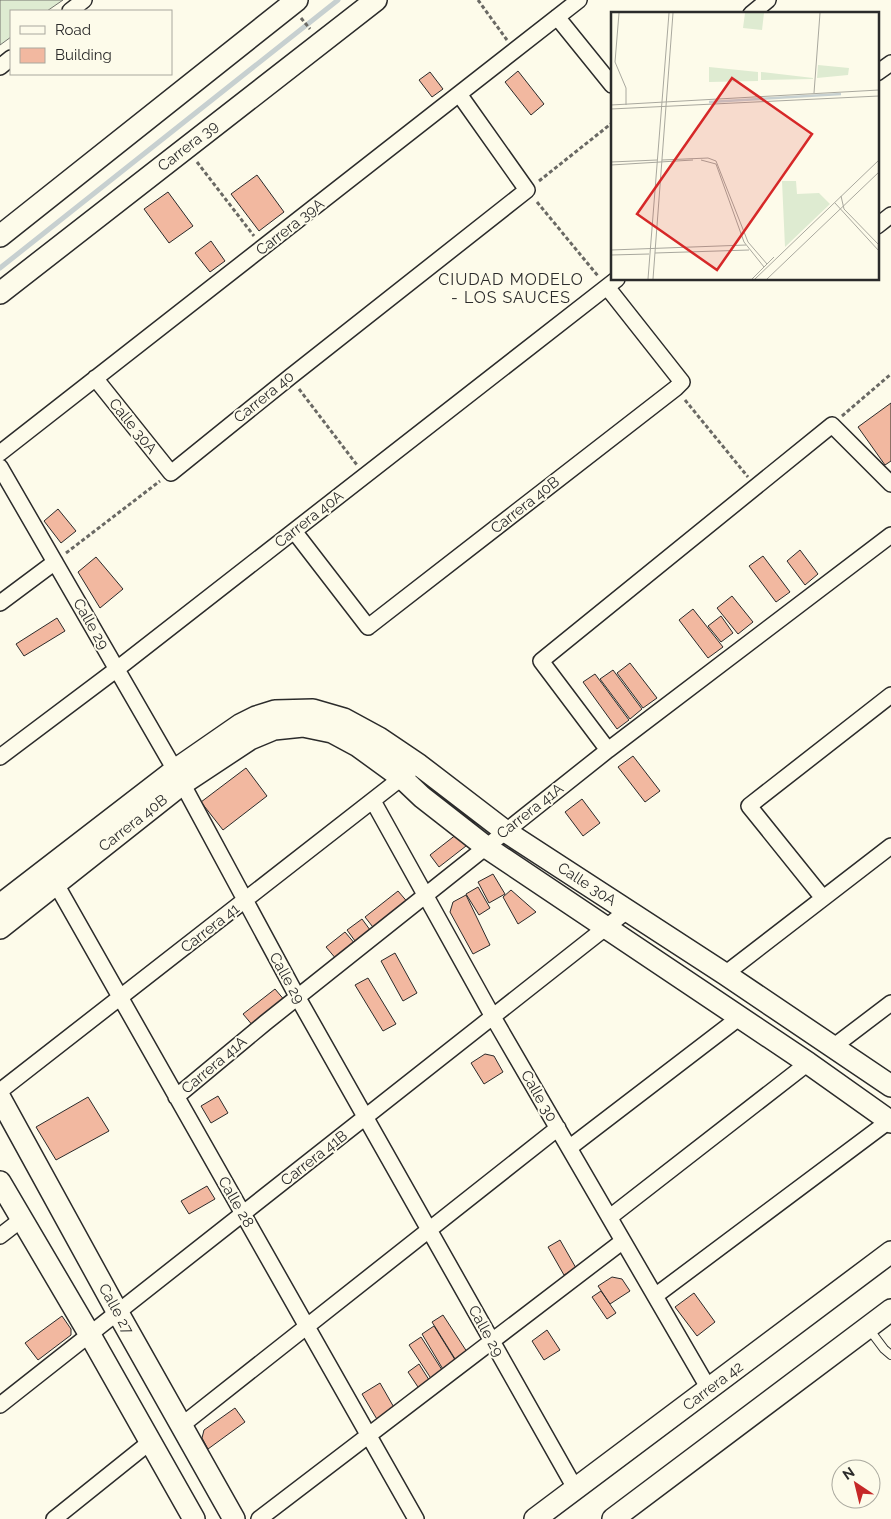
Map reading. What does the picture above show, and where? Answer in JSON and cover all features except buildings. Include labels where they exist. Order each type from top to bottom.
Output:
[{"type":"street","points":[[71,10],[84,0]]},
{"type":"street","name":"Carrera 39","points":[[0,293],[376,0]]},
{"type":"street","name":"Carrera 39A","points":[[0,453],[579,0]]},
{"type":"street","points":[[753,12],[768,0]]},
{"type":"street","points":[[0,236],[298,7]]},
{"type":"street","points":[[557,17],[611,84]]},
{"type":"street","points":[[0,67],[10,59]]},
{"type":"street","points":[[878,73],[891,63]]},
{"type":"street","points":[[459,94],[528,190]]},
{"type":"street","name":"Carrera 40","points":[[171,473],[528,190]]},
{"type":"street","points":[[878,225],[891,215]]},
{"type":"street","points":[[612,283],[679,385]]},
{"type":"street","name":"Carrera 40A","points":[[0,757],[117,669],[612,283]]},
{"type":"street","name":"Calle 30A","points":[[95,378],[171,473]]},
{"type":"street","name":"Carrera 40B","points":[[294,531],[368,627],[679,385]]},
{"type":"street","points":[[608,750],[541,661],[832,425],[891,484]]},
{"type":"street","name":"Calle 29","points":[[0,467],[179,777],[298,998],[575,1488]]},
{"type":"street","name":"Carrera 41A","points":[[176,1096],[608,750],[891,535]]},
{"type":"street","points":[[0,603],[55,562]]},
{"type":"street","points":[[823,898],[749,806],[891,694]]},
{"type":"street","name":"Calle 30A","points":[[274,720],[312,710],[344,719],[380,738],[419,765],[505,831],[725,974],[891,1086]]},
{"type":"street","name":"Carrera 40B","points":[[0,928],[56,884],[240,726],[256,717],[274,720]]},
{"type":"street","name":"Calle 30A","points":[[274,720],[332,732],[358,746],[402,778],[422,797],[486,847],[808,1063],[890,1122]]},
{"type":"street","name":"Carrera 41","points":[[0,1091],[419,765]]},
{"type":"street","name":"Carrera 40B","points":[[0,905],[179,777]]},
{"type":"street","name":"Calle 30","points":[[373,801],[493,1017],[709,1389]]},
{"type":"street","points":[[725,974],[891,846]]},
{"type":"street","name":"Calle 28","points":[[56,884],[416,1519]]},
{"type":"street","name":"Carrera 41B","points":[[0,1405],[628,910]]},
{"type":"street","points":[[833,1046],[891,1003]]},
{"type":"street","points":[[570,1148],[740,1018]]},
{"type":"street","points":[[610,1217],[808,1063]]},
{"type":"street","name":"Calle 27","points":[[0,1098],[234,1519]]},
{"type":"street","points":[[655,1296],[890,1122]]},
{"type":"street","points":[[182,1425],[558,1128]]},
{"type":"street","points":[[0,1182],[90,1335],[194,1519]]},
{"type":"street","points":[[0,1236],[22,1219]]},
{"type":"street","points":[[259,1519],[623,1241]]},
{"type":"street","name":"Carrera 42","points":[[535,1519],[891,1252]]},
{"type":"street","points":[[613,1519],[891,1310]]},
{"type":"street","points":[[54,1519],[150,1442]]},
{"type":"lane","points":[[868,1327],[884,1350],[891,1355]]},
{"type":"path","points":[[478,0],[514,50]]},
{"type":"path","points":[[298,7],[313,34]]},
{"type":"path","points":[[611,123],[528,190],[612,283]]},
{"type":"path","points":[[186,148],[263,247]]},
{"type":"path","points":[[832,425],[891,374]]},
{"type":"path","points":[[290,377],[365,476]]},
{"type":"path","points":[[679,385],[756,486]]},
{"type":"path","points":[[55,562],[171,473]]},
{"type":"green space","points":[[0,0],[63,0],[48,10],[10,10],[10,38],[0,45]]},
{"type":"waterway","points":[[0,268],[338,0]]},
{"type":"district","name":"CIUDAD MODELO - LOS SAUCES","points":[[511,288]]}]
